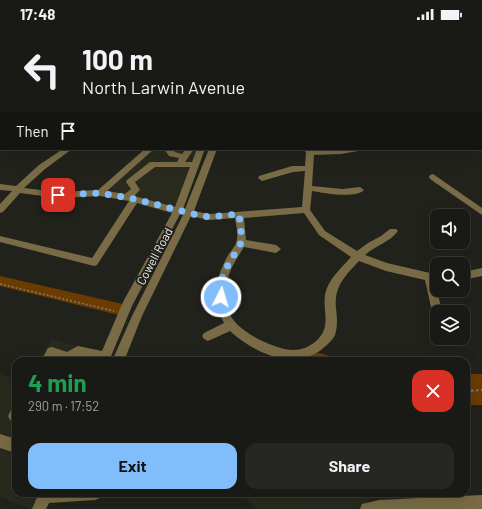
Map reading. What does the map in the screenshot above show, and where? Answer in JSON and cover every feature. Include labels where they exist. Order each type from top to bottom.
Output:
[{"type":"street","points":[[0,210],[42,167],[67,150]]},
{"type":"street","points":[[100,193],[149,150]]},
{"type":"street","points":[[169,150],[182,161],[196,165]]},
{"type":"street","points":[[0,239],[94,262],[136,190],[130,182],[152,164],[182,161],[190,150]]},
{"type":"street","name":"Cowell Road","points":[[105,357],[127,305],[178,210],[201,150]]},
{"type":"street","name":"Cowell Road","points":[[120,357],[137,316],[188,213],[208,166],[213,150]]},
{"type":"street","points":[[350,150],[341,152],[309,151],[306,210],[322,233],[359,257],[386,267],[430,276]]},
{"type":"street","points":[[262,178],[292,168],[309,168]]},
{"type":"street","points":[[433,177],[482,212]]},
{"type":"street","points":[[0,187],[18,191],[58,195],[100,193],[130,198],[209,217],[306,210]]},
{"type":"street","points":[[307,188],[343,192],[360,190]]},
{"type":"street","points":[[239,214],[241,243],[224,272],[220,286],[224,310],[231,325],[251,340],[269,349],[293,355],[312,351],[327,339],[333,325],[329,308],[332,288],[347,268],[371,245],[386,239],[393,231]]},
{"type":"street","points":[[241,243],[276,249]]},
{"type":"street","points":[[470,275],[482,272]]},
{"type":"street","points":[[208,336],[231,325]]},
{"type":"street","points":[[49,357],[52,352],[68,357],[78,351],[98,357]]},
{"type":"street","points":[[0,441],[12,445]]},
{"type":"street","points":[[39,509],[44,497]]},
{"type":"street","points":[[367,509],[379,507],[482,502]]},
{"type":"path","points":[[0,284],[124,313]]},
{"type":"path","points":[[470,391],[482,390]]},
{"type":"shaded area","points":[[149,150],[201,150],[178,210],[102,190]]},
{"type":"shaded area","points":[[0,276],[127,305],[123,316],[0,286]]},
{"type":"shaded area","points":[[52,339],[106,354],[105,357],[41,357]]},
{"type":"shaded area","points":[[276,351],[312,351],[333,357],[269,357]]},
{"type":"shaded area","points":[[0,374],[12,378],[12,497],[44,497],[39,509],[31,509],[0,497]]},
{"type":"shaded area","points":[[470,374],[482,374],[482,405],[470,405]]},
{"type":"shaded area","points":[[244,497],[368,497],[371,508],[256,509]]},
{"type":"route","points":[[58,195],[100,193],[135,199],[169,209],[209,217],[239,214],[241,243],[224,272],[220,286],[221,297]]}]
